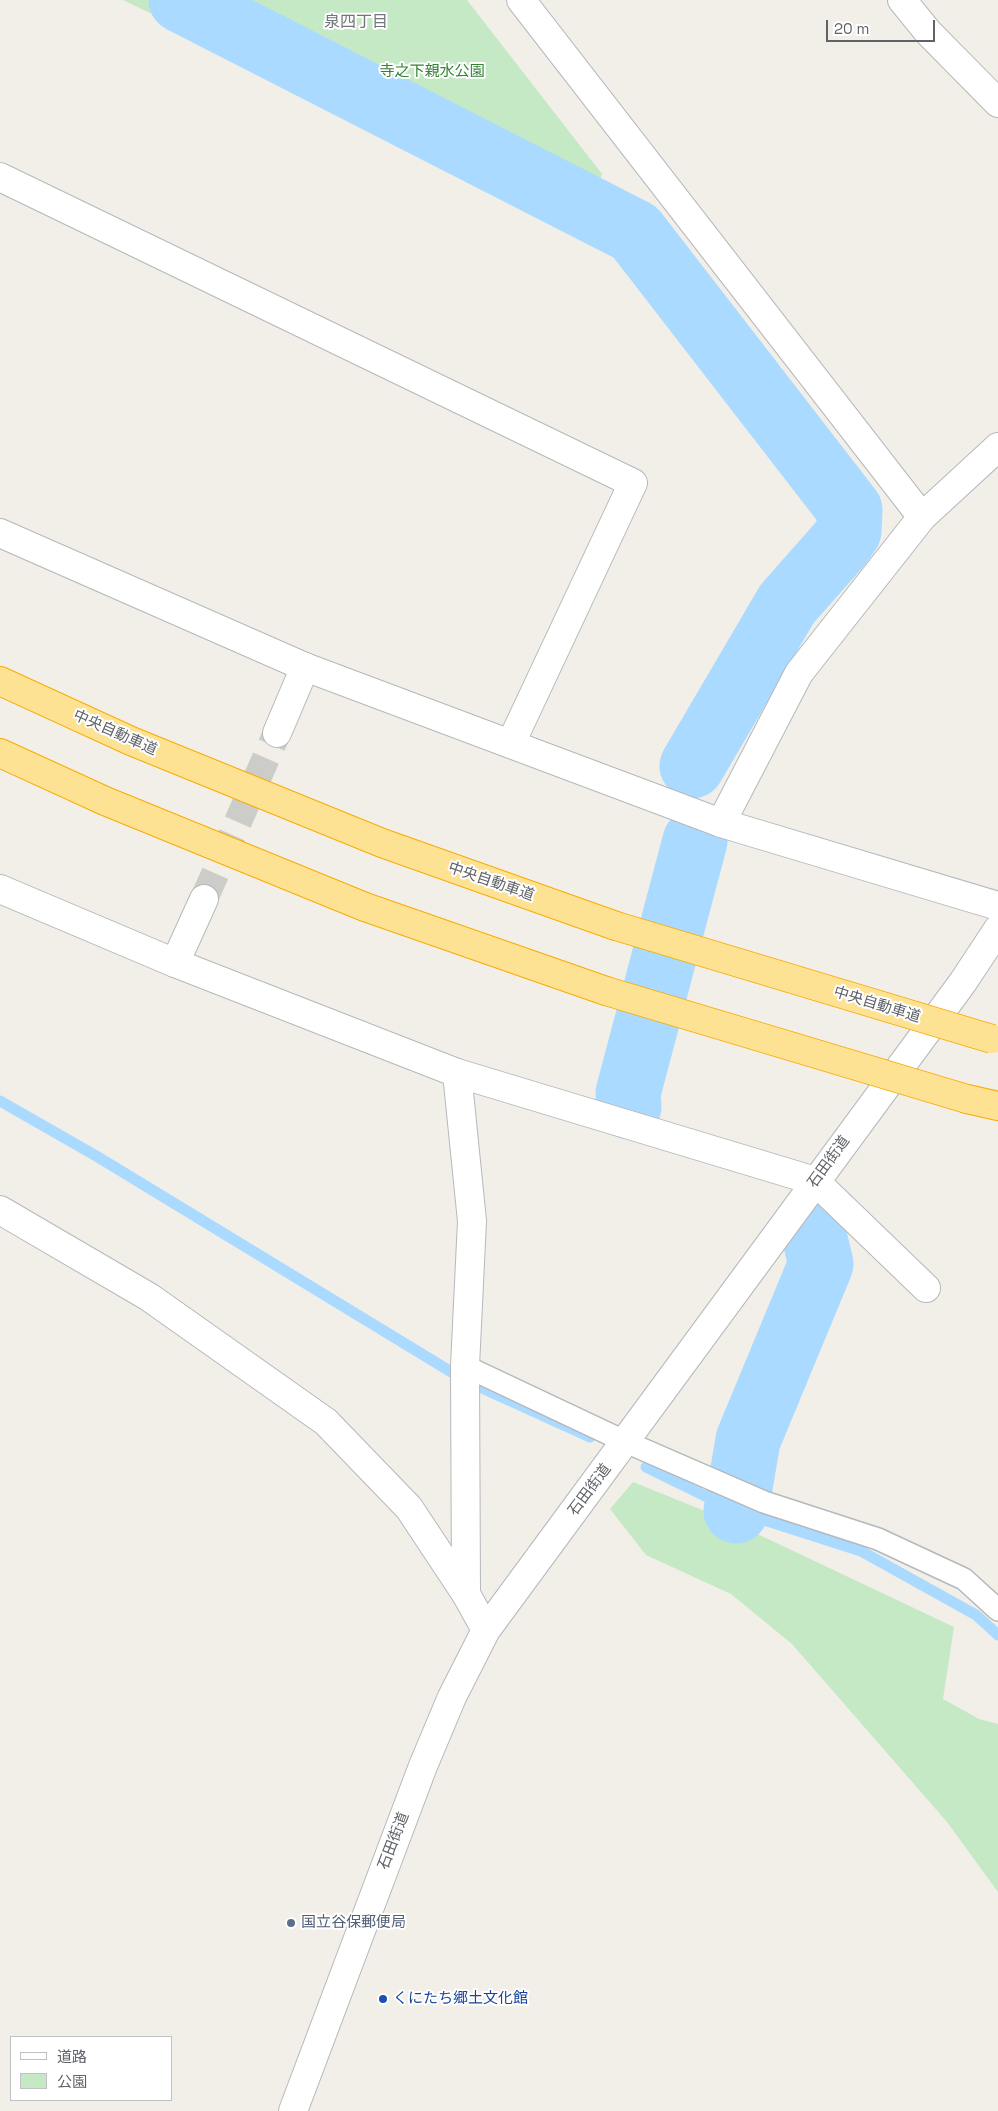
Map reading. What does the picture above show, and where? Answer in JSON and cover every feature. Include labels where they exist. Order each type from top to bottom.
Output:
[{"type":"highway","name":"中央自動車道","points":[[0,681],[131,741],[382,844],[616,926],[995,1040]]},
{"type":"highway","points":[[0,753],[105,801],[365,906],[606,990],[967,1099],[998,1106]]},
{"type":"street","points":[[521,0],[922,518]]},
{"type":"street","points":[[902,0],[928,32],[998,103]]},
{"type":"street","points":[[0,177],[633,483],[511,743]]},
{"type":"street","points":[[721,823],[800,673],[922,518],[998,447]]},
{"type":"street","points":[[0,533],[305,667],[721,823],[998,906]]},
{"type":"street","points":[[277,733],[305,667]]},
{"type":"street","points":[[0,890],[175,963],[457,1073],[815,1181],[926,1288]]},
{"type":"street","points":[[175,963],[204,899]]},
{"type":"street","name":"石田街道","points":[[293,2111],[423,1766],[452,1697],[486,1630],[963,982],[998,929]]},
{"type":"street","points":[[457,1073],[472,1221],[466,1366],[466,1594]]},
{"type":"street","points":[[0,1210],[149,1297],[326,1422],[409,1508],[466,1594],[486,1630]]},
{"type":"lane","points":[[466,1366],[626,1442],[764,1502],[878,1539],[964,1579],[998,1610]]},
{"type":"green space","name":"寺之下親水公園","points":[[123,0],[467,0],[602,174],[586,225]]},
{"type":"green space","points":[[633,1482],[732,1522],[954,1627],[943,1699],[979,1719],[998,1724],[998,1892],[947,1822],[792,1644],[731,1594],[646,1555],[610,1509]]},
{"type":"waterway","points":[[181,0],[635,232],[850,510],[849,531],[840,544],[787,604],[692,766]]},
{"type":"waterway","points":[[629,1107],[628,1093],[695,841]]},
{"type":"waterway","points":[[0,1101],[98,1157],[453,1373]]},
{"type":"waterway","points":[[736,1511],[748,1440],[821,1264],[814,1235]]},
{"type":"waterway","points":[[482,1388],[590,1437]]},
{"type":"waterway","points":[[646,1467],[736,1511],[861,1551],[976,1615],[998,1635]]},
{"type":"tunnel","points":[[204,899],[277,733]]},
{"type":"place","name":"国立谷保郵便局","points":[[291,1923]]},
{"type":"place","name":"くにたち郷土文化館","points":[[383,1999]]},
{"type":"district","name":"泉四丁目","points":[[356,23]]}]
